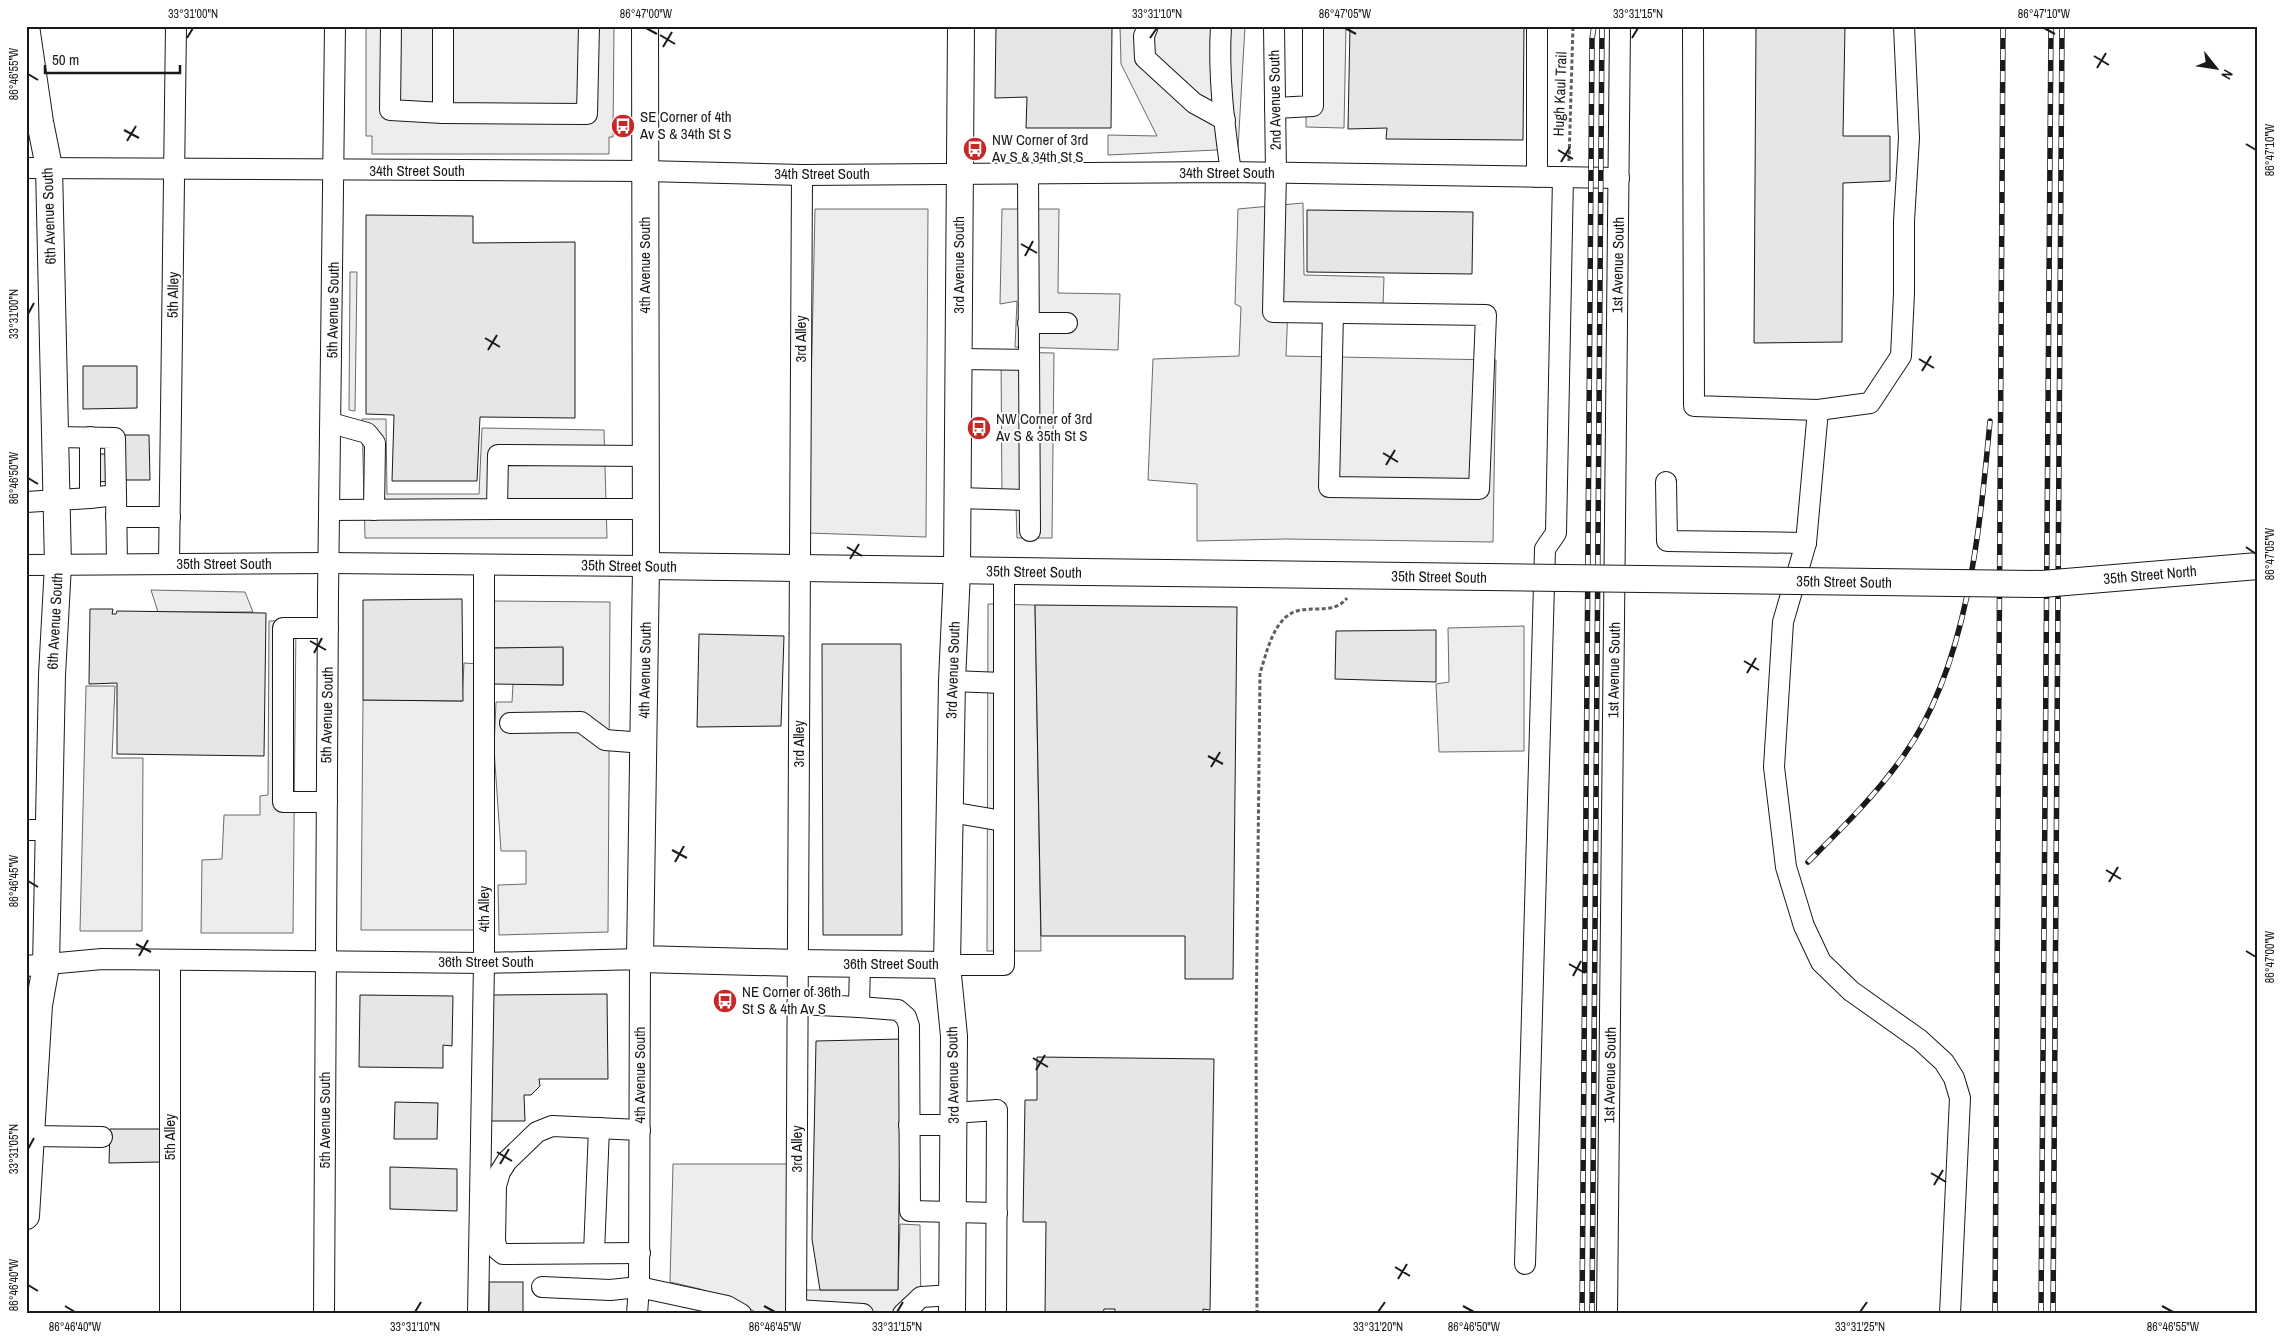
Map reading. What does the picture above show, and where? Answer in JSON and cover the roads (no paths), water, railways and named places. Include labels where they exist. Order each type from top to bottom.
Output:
[{"type":"main road","name":"6th Avenue South","points":[[26,26],[40,122],[38,168],[55,437],[58,565],[52,675],[38,830],[36,966],[39,1006],[31,1061],[31,1136],[27,1199]]},
{"type":"main road","name":"4th Avenue South","points":[[640,959],[646,566],[645,26]]},
{"type":"main road","name":"3rd Avenue South","points":[[952,1304],[954,1036],[947,965],[952,681],[957,570],[961,26]]},
{"type":"main road","name":"35th Street South","points":[[646,566],[2042,584]]},
{"type":"main road","name":"35th Street North","points":[[2042,584],[2258,566]]},
{"type":"main road","name":"36th Street South","points":[[640,959],[798,964],[947,965]]},
{"type":"street","name":"5th Alley","points":[[169,564],[176,26]]},
{"type":"street","name":"5th Avenue South","points":[[324,1314],[325,960],[335,171],[335,26]]},
{"type":"street","points":[[391,26],[390,110],[443,114],[587,114],[589,26]]},
{"type":"street","points":[[443,26],[443,114]]},
{"type":"street","points":[[1148,26],[1144,36],[1145,58],[1194,103],[1225,120]]},
{"type":"street","points":[[1221,26],[1220,50],[1231,172]]},
{"type":"street","name":"2nd Avenue South","points":[[1274,26],[1276,173],[1273,312],[1333,313]]},
{"type":"street","points":[[1275,108],[1313,106],[1313,26]]},
{"type":"street","points":[[1537,26],[1537,177]]},
{"type":"street","name":"1st Avenue South","points":[[1607,1314],[1620,26]]},
{"type":"street","points":[[1693,26],[1694,406],[1818,410],[1870,403],[1901,356],[1904,293],[1904,221],[1909,138],[1904,26]]},
{"type":"street","name":"34th Street South","points":[[38,168],[335,171],[645,171],[802,175],[960,172],[1231,172],[1537,177],[1566,170],[1618,178]]},
{"type":"street","points":[[1525,1264],[1544,574],[1545,549],[1556,534],[1566,170]]},
{"type":"street","points":[[1028,173],[1030,531]]},
{"type":"street","name":"3rd Alley","points":[[796,1312],[802,175]]},
{"type":"street","points":[[1333,313],[1486,315],[1479,489],[1329,487],[1333,313]]},
{"type":"street","points":[[1028,324],[1067,323]]},
{"type":"street","points":[[959,359],[1028,360]]},
{"type":"street","points":[[1818,410],[1806,543],[1784,622],[1774,767],[1786,867],[1804,926],[1821,962],[1851,990],[1920,1040],[1944,1062],[1954,1078],[1960,1098],[1950,1314]]},
{"type":"street","points":[[331,423],[367,433],[375,443],[374,510]]},
{"type":"street","points":[[55,437],[116,438],[117,564]]},
{"type":"street","points":[[90,437],[90,498]]},
{"type":"street","points":[[497,510],[498,455],[646,456]]},
{"type":"street","points":[[1666,482],[1667,541],[1806,543]]},
{"type":"street","points":[[26,502],[116,495]]},
{"type":"street","points":[[958,498],[1029,500]]},
{"type":"street","points":[[330,510],[646,509]]},
{"type":"street","points":[[116,516],[170,516]]},
{"type":"street","name":"35th Street South","points":[[26,565],[329,563],[646,566]]},
{"type":"street","name":"4th Alley","points":[[478,1314],[484,963],[484,565]]},
{"type":"street","points":[[947,965],[1004,964],[1004,571]]},
{"type":"street","points":[[1544,574],[1614,574]]},
{"type":"street","points":[[327,802],[284,802],[283,628],[328,628]]},
{"type":"street","points":[[952,681],[1003,683]]},
{"type":"street","points":[[510,723],[581,722],[605,740],[644,742]]},
{"type":"street","points":[[950,812],[1003,821]]},
{"type":"street","name":"36th Street South","points":[[36,966],[102,959],[484,963],[640,959]]},
{"type":"street","name":"4th Avenue South","points":[[637,1314],[640,1253],[640,959]]},
{"type":"street","name":"5th Alley","points":[[170,960],[170,1314]]},
{"type":"street","points":[[859,1007],[860,964]]},
{"type":"street","points":[[798,1004],[898,1010],[906,1017],[909,1026],[910,1211],[997,1213]]},
{"type":"street","points":[[909,1126],[997,1110],[996,1314]]},
{"type":"street","points":[[640,1130],[552,1126],[537,1132],[507,1161],[500,1172],[496,1186],[495,1240],[497,1249],[502,1254],[640,1253]]},
{"type":"street","points":[[594,1253],[599,1128]]},
{"type":"street","points":[[31,1136],[102,1137]]},
{"type":"street","points":[[542,1287],[610,1290],[639,1287],[727,1306],[741,1314]]},
{"type":"street","points":[[903,1314],[921,1297],[952,1304]]},
{"type":"street","points":[[796,1312],[863,1314]]},
{"type":"railway","points":[[1582,1314],[1592,39],[1594,26]]},
{"type":"railway","points":[[1592,1314],[1602,26]]},
{"type":"railway","points":[[1995,1314],[2003,26]]},
{"type":"railway","points":[[2041,1314],[2051,26]]},
{"type":"railway","points":[[2053,1314],[2062,26]]},
{"type":"railway","points":[[1808,862],[1858,811],[1893,770],[1926,719],[1943,680],[1957,638],[1975,550],[1990,421]]},
{"type":"place","name":"SE Corner of 4th Av S & 34th St S","points":[[623,126]]},
{"type":"place","name":"NW Corner of 3rd Av S & 34th St S","points":[[975,149]]},
{"type":"place","name":"NW Corner of 3rd Av S & 35th St S","points":[[979,428]]},
{"type":"place","name":"NE Corner of 36th St S & 4th Av S","points":[[725,1001]]}]
